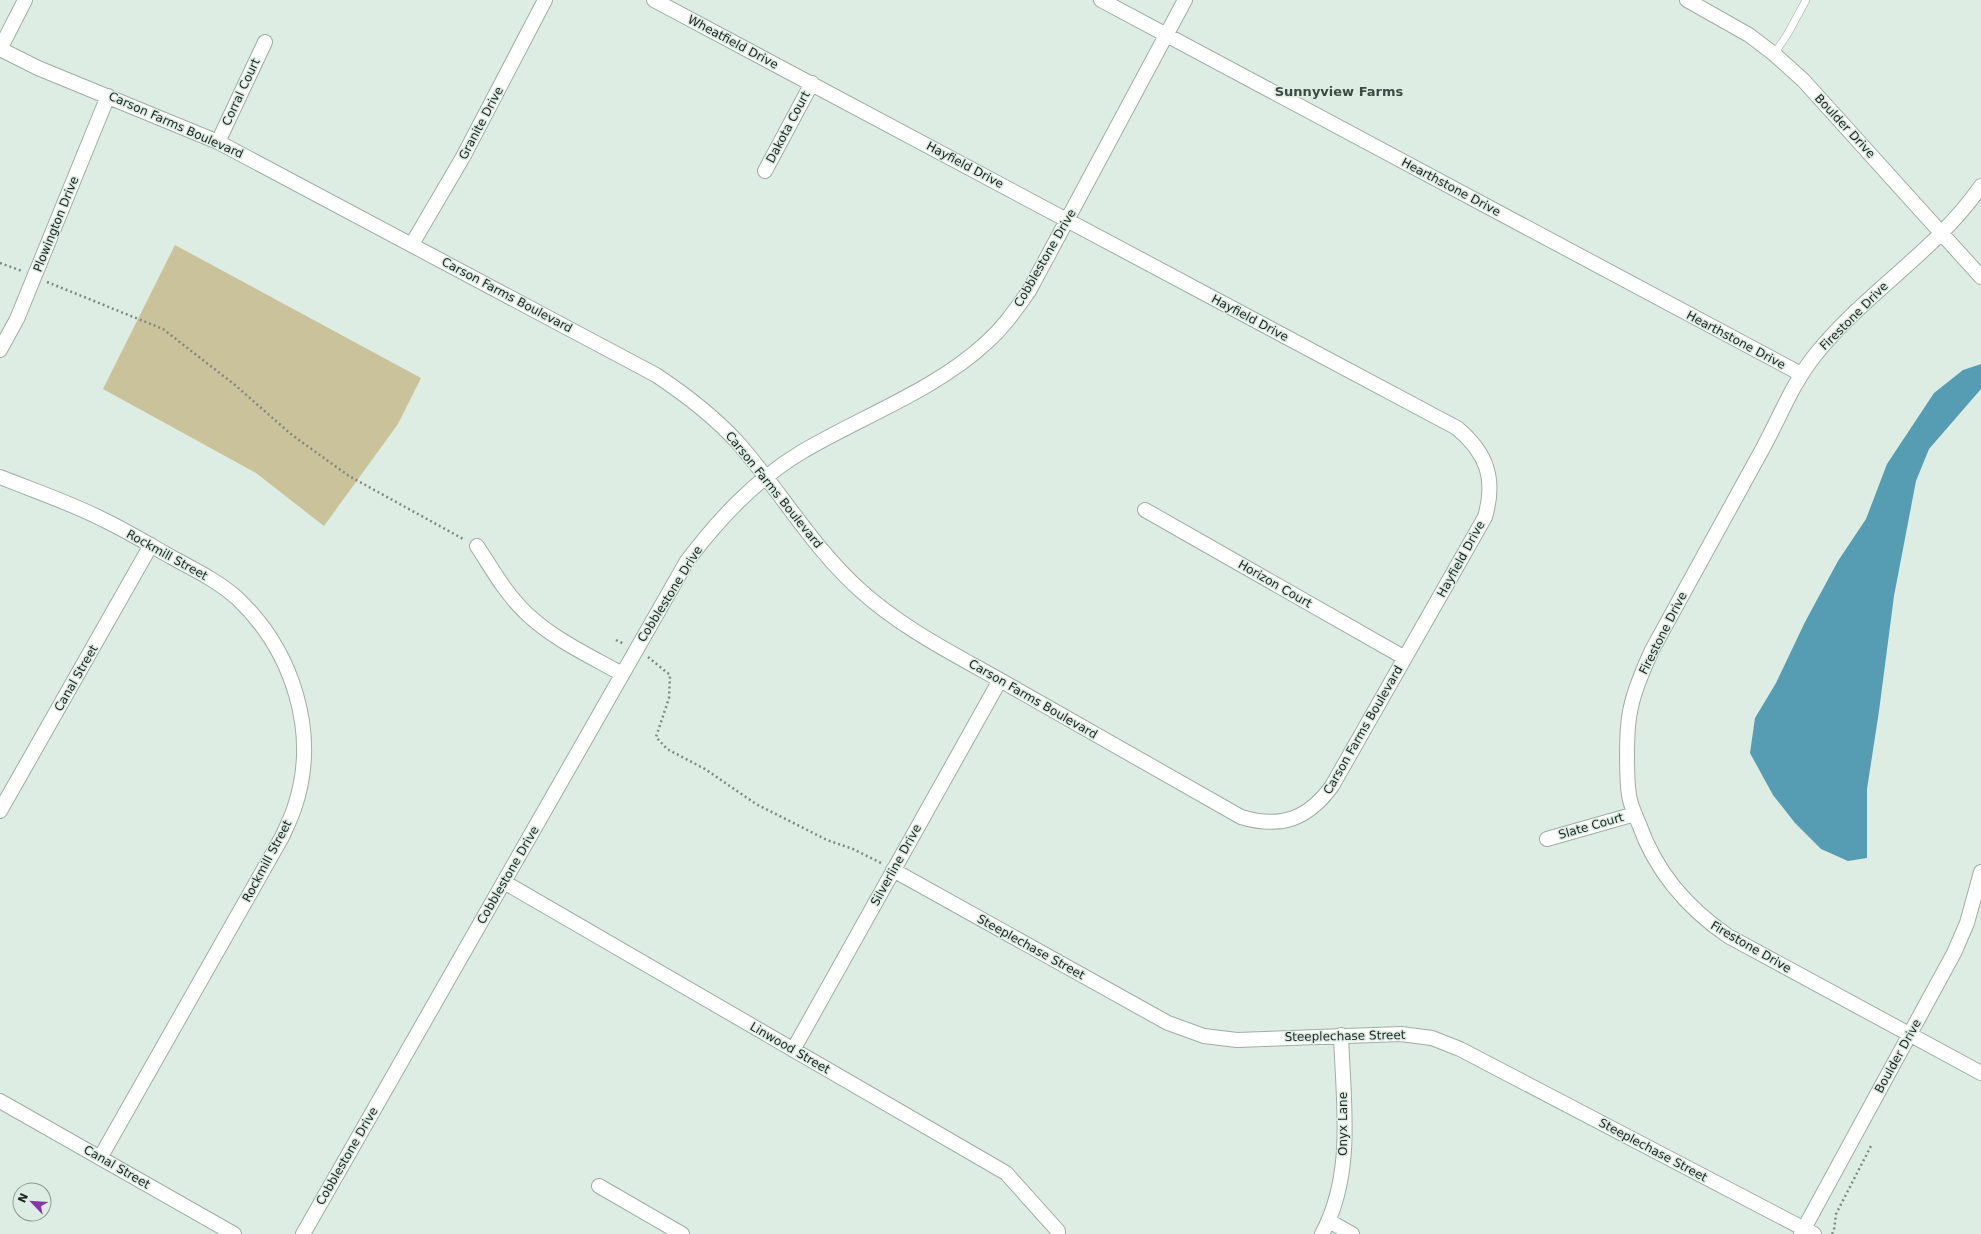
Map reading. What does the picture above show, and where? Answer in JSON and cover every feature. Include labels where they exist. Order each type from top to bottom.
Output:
[{"type":"street","points":[[0,49],[25,0]]},
{"type":"street","name":"Granite Drive","points":[[412,244],[463,157],[545,0]]},
{"type":"street","name":"Wheatfield Drive","points":[[654,0],[812,83]]},
{"type":"street","name":"Hearthstone Drive","points":[[1100,0],[1801,374]]},
{"type":"street","name":"Cobblestone Drive","points":[[303,1234],[635,650],[692,555],[711,530],[737,502],[766,477],[800,454],[938,379],[964,362],[987,342],[1009,319],[1029,291],[1185,0]]},
{"type":"street","name":"Boulder Drive","points":[[1687,0],[1749,35],[1774,54],[1803,80],[1942,232],[1981,277]]},
{"type":"street","name":"Corral Court","points":[[218,142],[265,42]]},
{"type":"street","name":"Carson Farms Boulevard","points":[[0,49],[38,68],[218,142],[656,375],[712,417],[739,444],[833,563],[860,590],[890,614],[916,632],[1241,817],[1257,822],[1275,822],[1292,819],[1321,801],[1332,786],[1405,658]]},
{"type":"street","name":"Dakota Court","points":[[765,171],[812,83]]},
{"type":"street","name":"Hayfield Drive","points":[[812,83],[1457,428],[1470,438],[1480,452],[1487,469],[1490,485],[1489,501],[1485,517],[1405,658]]},
{"type":"street","name":"Plowington Drive","points":[[0,350],[17,319],[108,96]]},
{"type":"street","name":"Firestone Drive","points":[[1981,186],[1970,202],[1942,232],[1841,325],[1801,374],[1771,434],[1652,650],[1637,683],[1627,733],[1629,795],[1635,814],[1646,844],[1667,879],[1686,902],[1706,921],[1728,936],[1981,1073]]},
{"type":"street","name":"Rockmill Street","points":[[0,477],[97,517],[212,579],[236,598],[258,620],[274,642],[288,670],[297,696],[303,727],[304,754],[301,782],[294,808],[282,837],[100,1158]]},
{"type":"street","name":"Horizon Court","points":[[1145,510],[1405,658]]},
{"type":"street","name":"Canal Street","points":[[0,812],[151,545]]},
{"type":"street","points":[[477,546],[507,592],[526,614],[548,632],[622,674]]},
{"type":"street","name":"Silverline Drive","points":[[793,1050],[1000,680]]},
{"type":"street","name":"Slate Court","points":[[1547,839],[1635,814]]},
{"type":"street","name":"Steeplechase Street","points":[[893,870],[1168,1023],[1204,1036],[1237,1040],[1401,1034],[1432,1038],[1460,1049],[1806,1232]]},
{"type":"street","name":"Boulder Drive","points":[[1806,1232],[1964,929],[1981,873]]},
{"type":"street","name":"Linwood Street","points":[[504,882],[1006,1173],[1058,1232],[1058,1234]]},
{"type":"street","name":"Onyx Lane","points":[[1322,1234],[1329,1221],[1339,1194],[1345,1149],[1341,1035]]},
{"type":"street","name":"Canal Street","points":[[0,1101],[234,1234]]},
{"type":"street","points":[[599,1186],[682,1234]]},
{"type":"street","points":[[1329,1221],[1352,1234]]},
{"type":"lane","points":[[1774,54],[1788,35],[1806,0]]},
{"type":"path","points":[[0,262],[163,330],[235,385],[292,434],[349,476],[477,546]]},
{"type":"path","points":[[616,640],[653,660],[670,675],[669,698],[656,737],[667,749],[705,769],[756,804],[827,840],[869,856],[893,870]]},
{"type":"path","points":[[1832,1234],[1836,1214],[1872,1144]]},
{"type":"shaded area","points":[[175,245],[421,378],[398,424],[324,526],[256,473],[103,389]]},
{"type":"water","points":[[1981,364],[1981,389],[1929,449],[1916,481],[1894,596],[1867,789],[1867,858],[1848,861],[1821,849],[1795,823],[1773,795],[1750,753],[1755,718],[1776,683],[1805,622],[1838,561],[1866,519],[1887,464],[1934,393],[1963,370]]},
{"type":"district","name":"Sunnyview Farms","points":[[1339,91]]}]
